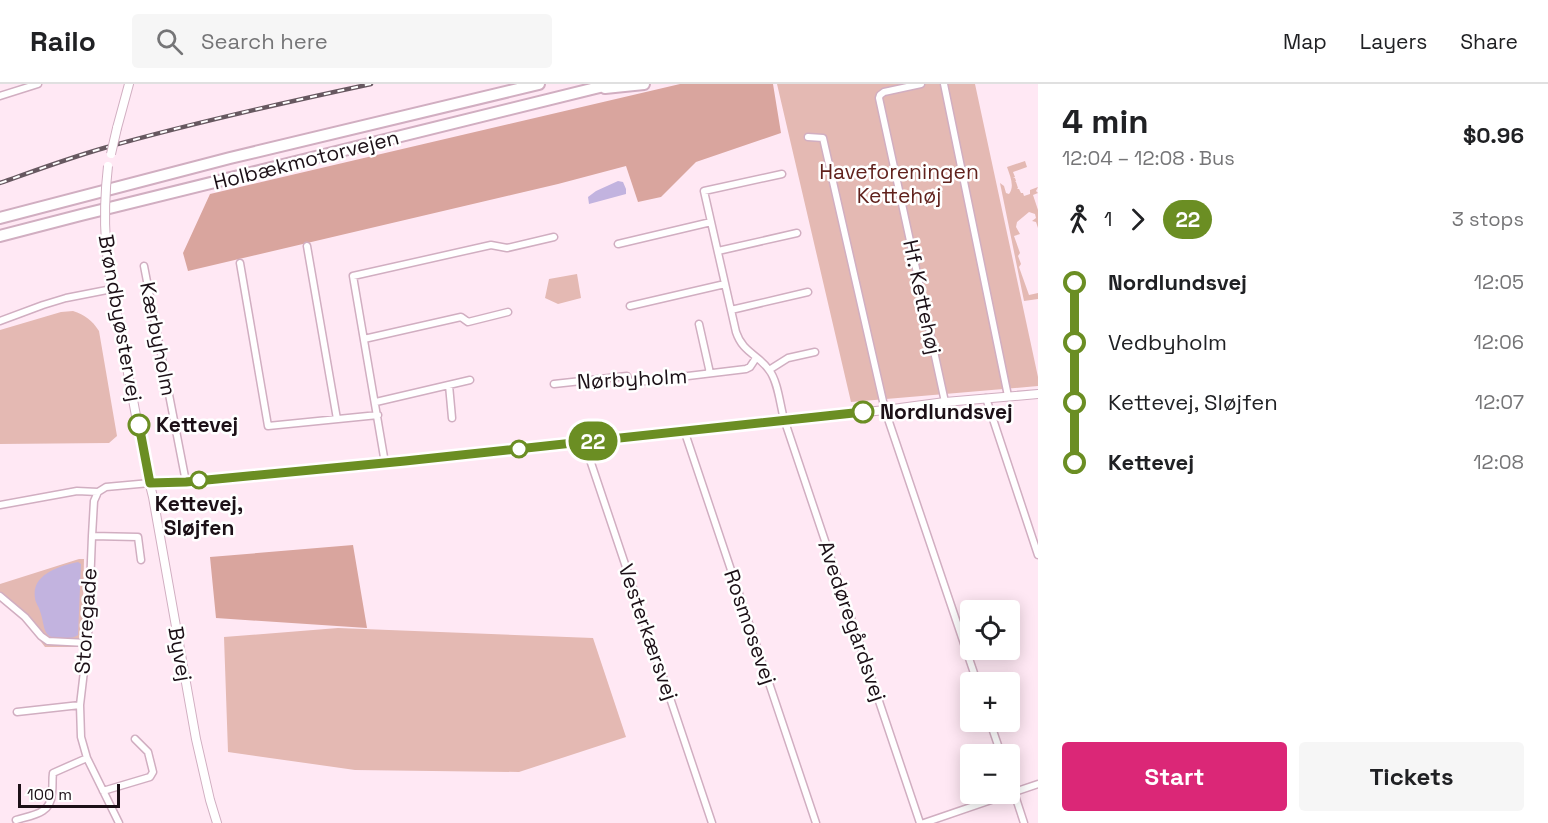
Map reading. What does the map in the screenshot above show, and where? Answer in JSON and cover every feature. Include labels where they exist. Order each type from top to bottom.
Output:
[{"type":"highway","name":"Holbækmotorvejen","points":[[0,218],[230,158],[539,84]]},
{"type":"highway","name":"Holbækmotorvejen","points":[[0,236],[81,214],[612,84]]},
{"type":"highway","points":[[590,89],[644,84]]},
{"type":"street","points":[[0,96],[38,84]]},
{"type":"street","name":"Brøndbyøstervej","points":[[129,84],[108,166],[105,200],[106,243],[112,289],[150,483]]},
{"type":"street","name":"Hf. Kettehøj","points":[[921,84],[884,92],[879,98],[945,402]]},
{"type":"street","points":[[944,84],[1008,396]]},
{"type":"street","points":[[808,137],[823,138],[885,410],[973,672]]},
{"type":"street","points":[[782,174],[704,191],[738,339],[743,347],[770,370],[788,358],[815,352]]},
{"type":"street","points":[[618,244],[711,222]]},
{"type":"street","points":[[718,251],[797,233]]},
{"type":"street","points":[[386,463],[353,276],[491,245],[507,248],[554,237]]},
{"type":"street","points":[[307,246],[337,419]]},
{"type":"street","points":[[240,262],[268,426],[378,415]]},
{"type":"street","name":"Kærbyholm","points":[[144,266],[186,482]]},
{"type":"street","points":[[630,306],[725,284]]},
{"type":"street","points":[[0,321],[51,302],[112,289]]},
{"type":"street","points":[[731,310],[808,292]]},
{"type":"street","points":[[364,339],[461,317],[468,322],[508,312]]},
{"type":"street","name":"Nørbyholm","points":[[699,324],[710,374]]},
{"type":"street","name":"Nørbyholm","points":[[554,384],[627,376],[630,383],[710,374],[746,369],[756,358]]},
{"type":"street","name":"Avedøregårdsvej","points":[[770,370],[784,419],[922,823]]},
{"type":"street","points":[[376,402],[470,381]]},
{"type":"street","points":[[449,386],[452,418]]},
{"type":"street","points":[[0,505],[77,491],[98,492],[106,487],[186,482],[386,463],[784,419],[1038,394]]},
{"type":"street","points":[[986,398],[1038,555]]},
{"type":"street","name":"Rosmosevej","points":[[684,430],[816,823]]},
{"type":"street","name":"Vesterkærsvej","points":[[584,442],[712,823]]},
{"type":"street","name":"Byvej","points":[[150,483],[196,739],[210,800],[218,823]]},
{"type":"street","name":"Storegade","points":[[98,492],[94,501],[87,643],[80,705],[81,737],[87,758],[118,823]]},
{"type":"street","points":[[92,536],[138,537],[141,560]]},
{"type":"street","points":[[0,596],[25,617],[40,636],[48,641],[87,643]]},
{"type":"street","name":"Storegade","points":[[17,712],[80,705]]},
{"type":"street","points":[[103,791],[150,777],[153,772],[148,752],[135,739]]},
{"type":"street","points":[[16,820],[46,810],[50,804],[54,773],[87,758]]},
{"type":"street","points":[[1020,791],[1038,784]]},
{"type":"street","points":[[922,823],[980,804]]},
{"type":"street","points":[[1018,804],[1024,823]]},
{"type":"green space","name":"Haveforeningen Kettehøj","points":[[777,84],[975,84],[1038,377],[1038,386],[851,402]]},
{"type":"green space","points":[[1025,161],[1027,167],[1013,172],[1015,177],[1013,178],[1015,178],[1017,189],[1024,196],[1030,194],[1030,190],[1038,187],[1036,191],[1038,193],[1033,195],[1038,210],[1038,228],[1036,222],[1032,221],[1036,218],[1035,214],[1029,212],[1017,222],[1016,227],[1020,234],[1014,236],[1020,253],[1019,267],[1029,295],[1038,293],[1038,299],[1024,301],[1000,183],[1009,194],[1012,184],[1007,167]]},
{"type":"green space","points":[[577,274],[581,298],[558,304],[545,298],[549,279]]},
{"type":"green space","points":[[73,311],[88,318],[99,331],[117,436],[109,443],[0,444],[0,330],[61,312]]},
{"type":"green space","points":[[84,559],[82,647],[45,647],[38,638],[40,631],[27,615],[0,592],[0,584]]},
{"type":"green space","points":[[338,628],[593,638],[626,737],[519,772],[355,770],[228,752],[224,637]]},
{"type":"shaded area","points":[[680,84],[773,84],[781,133],[696,162],[661,197],[638,202],[626,166],[188,271],[183,253],[210,194]]},
{"type":"shaded area","points":[[618,181],[623,182],[626,194],[589,204],[588,197]]},
{"type":"shaded area","points":[[353,545],[367,628],[216,618],[210,557]]},
{"type":"shaded area","points":[[78,562],[81,564],[78,635],[70,638],[51,637],[44,628],[35,600],[35,590],[42,577],[48,572]]},
{"type":"railway","points":[[0,183],[78,156],[137,139],[371,84]]},
{"type":"bus line","name":"22","points":[[139,425],[150,483],[186,482],[386,463],[863,412]]},
{"type":"place","name":"Nordlundsvej","points":[[863,412]]},
{"type":"place","name":"Kettevej","points":[[139,425]]},
{"type":"place","name":"Kettevej, Sløjfen","points":[[199,480]]}]
